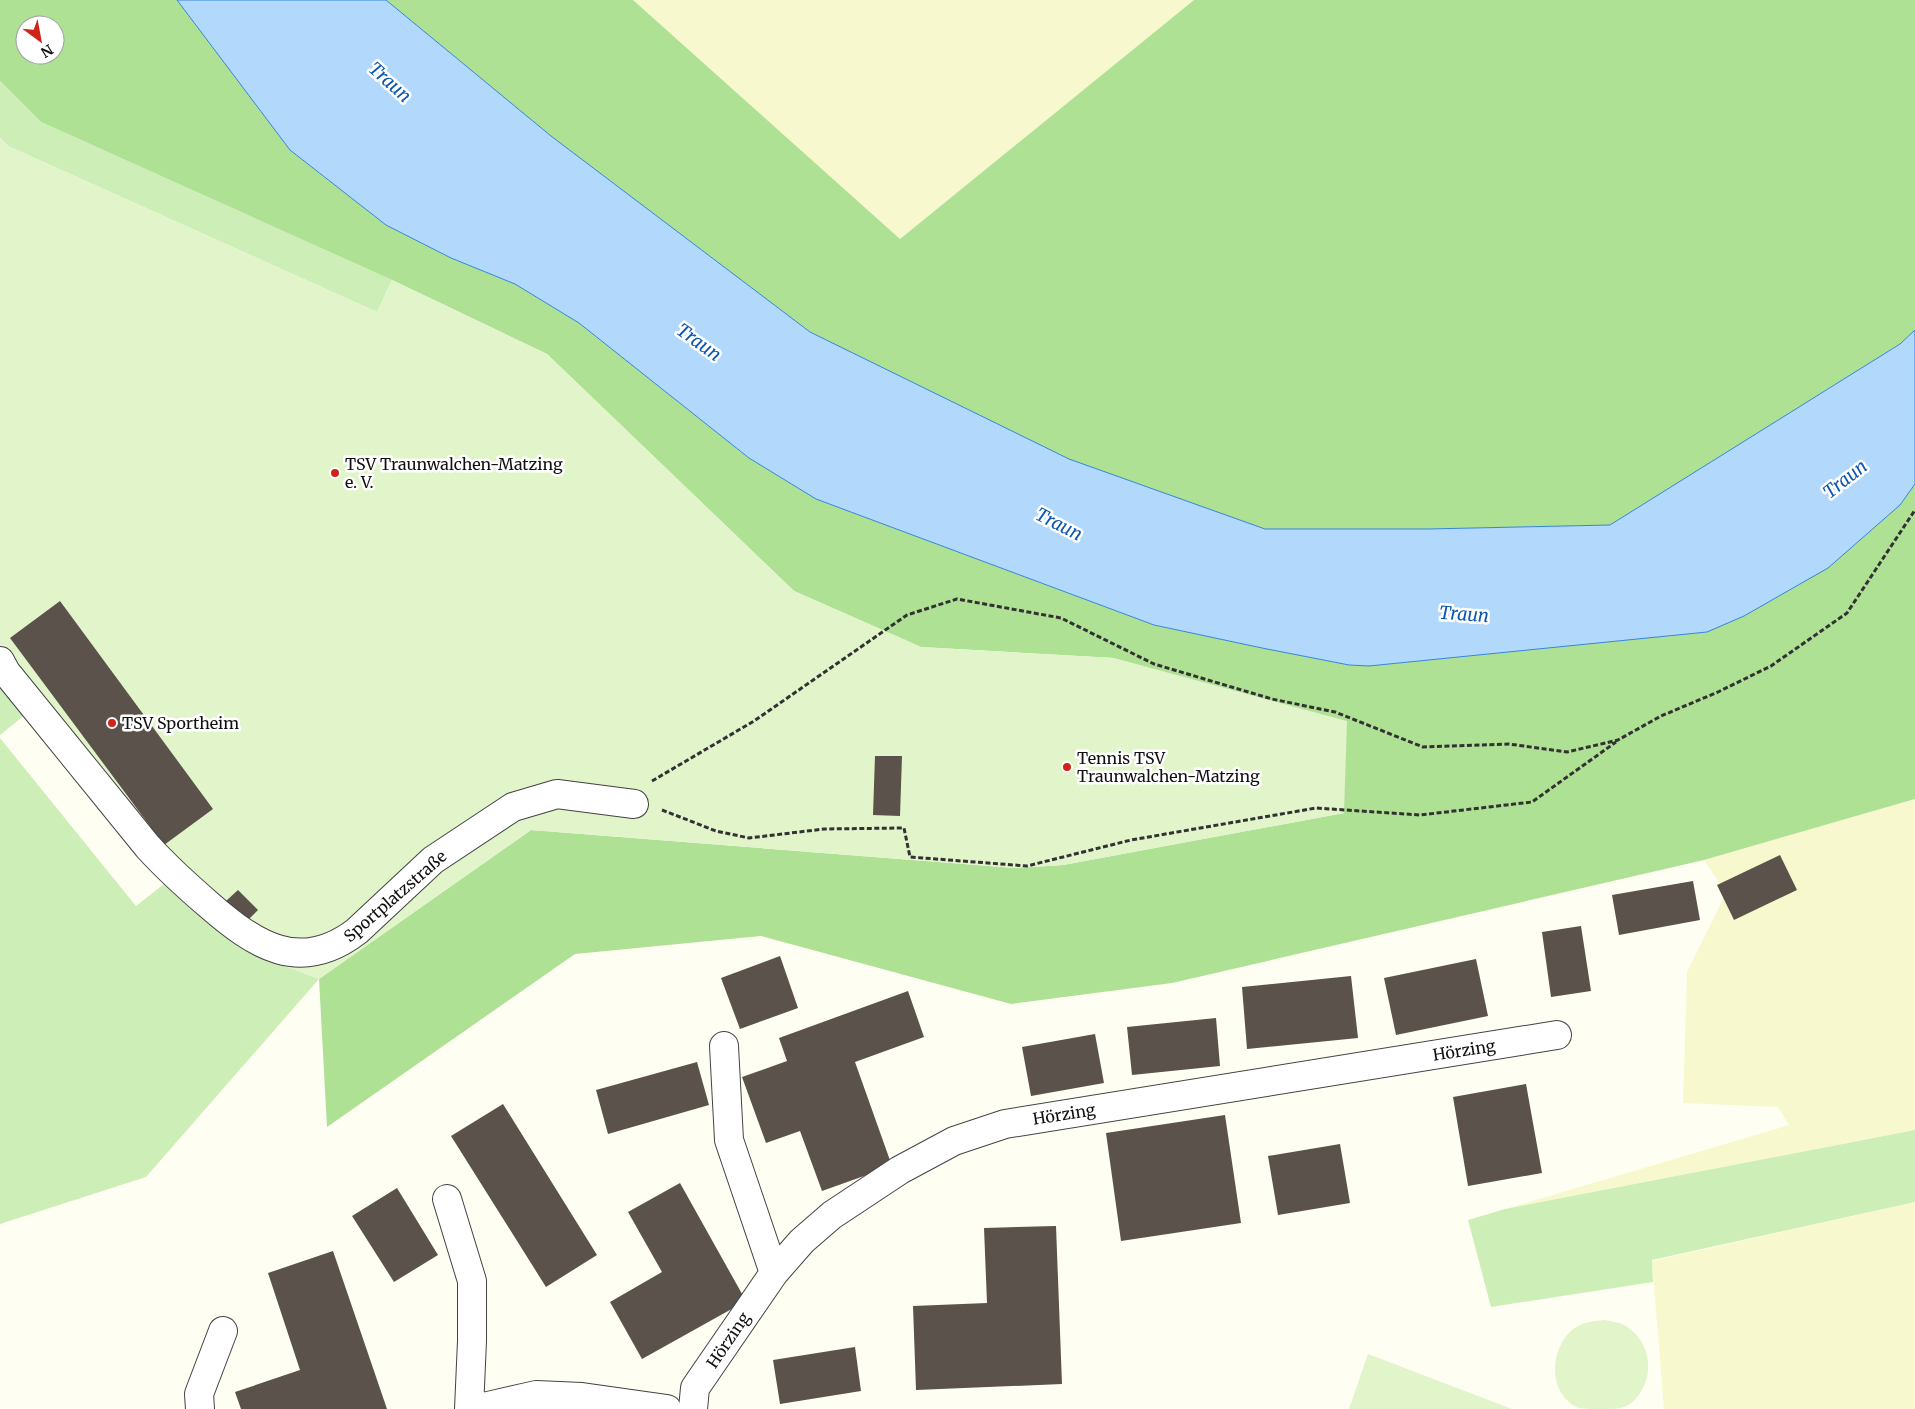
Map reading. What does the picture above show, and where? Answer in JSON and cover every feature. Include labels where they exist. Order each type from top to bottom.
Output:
[{"type":"street","name":"Sportplatzstraße","points":[[0,661],[6,672],[165,866],[236,928],[265,945],[286,951],[307,952],[326,949],[343,941],[357,931],[433,860],[512,807],[557,794],[622,802]]},
{"type":"street","name":"Hörzing","points":[[693,1409],[695,1388],[774,1273],[802,1241],[832,1215],[900,1170],[954,1141],[1005,1124],[1557,1036]]},
{"type":"street","points":[[724,1046],[729,1140],[774,1273]]},
{"type":"street","points":[[447,1199],[472,1281],[469,1409]]},
{"type":"street","points":[[200,1409],[199,1394],[223,1331]]},
{"type":"street","points":[[475,1409],[536,1395],[581,1403],[667,1409]]},
{"type":"path","points":[[622,802],[656,807],[716,831],[749,838],[824,829],[904,828],[910,857],[1027,866],[1131,840],[1316,808],[1420,815],[1532,802],[1618,740],[1661,716],[1718,692],[1771,666],[1847,613],[1915,510]]},
{"type":"path","points":[[622,802],[654,780],[754,721],[907,615],[957,599],[1061,618],[1154,664],[1272,699],[1335,712],[1423,747],[1509,744],[1567,752],[1618,740]]},
{"type":"green space","points":[[0,0],[177,0],[290,150],[386,225],[451,258],[515,284],[579,323],[749,458],[816,499],[1154,625],[1349,665],[1369,666],[1707,632],[1900,505],[1915,484],[1915,799],[1704,860],[1172,983],[1011,1004],[761,936],[575,954],[327,1127],[319,979],[531,830],[1015,868],[1063,865],[1344,813],[1114,658],[921,647],[794,591],[547,354],[392,280],[41,122],[0,81]]},
{"type":"green space","points":[[386,0],[633,0],[900,239],[1194,0],[1915,0],[1915,330],[1900,344],[1610,525],[1428,529],[1265,529],[1069,459],[810,332],[551,136]]},
{"type":"green space","points":[[629,0],[1194,0],[900,239]]},
{"type":"green space","points":[[0,81],[41,122],[392,280],[377,312],[8,146],[0,138]]},
{"type":"green space","name":"TSV Traunwalchen-Matzing e. V.","points":[[0,138],[8,146],[377,312],[392,280],[547,354],[794,591],[921,647],[1114,658],[1347,721],[1344,813],[1063,865],[1015,868],[531,830],[319,979],[267,959],[164,884],[0,683]]},
{"type":"green space","points":[[0,683],[26,714],[0,735]]},
{"type":"green space","points":[[0,738],[136,906],[164,884],[267,959],[319,979],[146,1177],[0,1224]]},
{"type":"green space","points":[[1915,799],[1915,1130],[1505,1209],[1789,1125],[1778,1107],[1683,1103],[1687,972],[1726,893],[1704,860]]},
{"type":"green space","points":[[1915,1130],[1915,1202],[1652,1260],[1653,1282],[1491,1307],[1468,1220],[1505,1209]]},
{"type":"green space","points":[[1915,1202],[1915,1409],[1664,1409],[1652,1261]]},
{"type":"green space","points":[[1604,1320],[1622,1324],[1639,1338],[1647,1357],[1647,1377],[1644,1387],[1638,1396],[1628,1405],[1610,1409],[1578,1408],[1568,1402],[1557,1384],[1555,1362],[1562,1342],[1576,1327]]},
{"type":"green space","points":[[1368,1354],[1512,1409],[1349,1409]]},
{"type":"water","name":"Traun","points":[[177,0],[386,0],[551,136],[810,332],[1069,459],[1265,529],[1428,529],[1610,525],[1900,344],[1915,330],[1915,484],[1900,505],[1828,568],[1744,616],[1707,632],[1369,666],[1349,665],[1154,625],[816,499],[749,458],[579,323],[515,284],[451,258],[386,225],[290,150]]},
{"type":"building","name":"TSV Sportheim","points":[[60,601],[213,809],[164,845],[10,638]]},
{"type":"building","points":[[875,756],[902,756],[900,816],[873,815]]},
{"type":"building","points":[[1780,855],[1797,890],[1734,920],[1717,885]]},
{"type":"building","points":[[1693,881],[1700,920],[1619,935],[1612,895]]},
{"type":"building","points":[[238,890],[258,910],[247,921],[226,901]]},
{"type":"building","points":[[1581,926],[1591,991],[1551,997],[1542,932]]},
{"type":"building","points":[[780,956],[798,1008],[740,1029],[721,978]]},
{"type":"building","points":[[1476,959],[1488,1016],[1396,1035],[1384,978]]},
{"type":"building","points":[[1351,976],[1358,1038],[1247,1049],[1242,987]]},
{"type":"building","points":[[908,991],[924,1037],[855,1062],[892,1166],[822,1191],[800,1131],[766,1143],[742,1077],[787,1061],[779,1038]]},
{"type":"building","points":[[1216,1018],[1220,1066],[1132,1075],[1127,1027]]},
{"type":"building","points":[[1095,1034],[1104,1083],[1031,1096],[1022,1047]]},
{"type":"building","points":[[697,1062],[709,1105],[608,1134],[596,1090]]},
{"type":"building","points":[[1526,1084],[1542,1173],[1468,1186],[1453,1097]]},
{"type":"building","points":[[503,1104],[597,1255],[546,1287],[451,1136]]},
{"type":"building","points":[[1225,1115],[1241,1223],[1121,1241],[1106,1133]]},
{"type":"building","points":[[1340,1144],[1350,1203],[1278,1215],[1268,1156]]},
{"type":"building","points":[[680,1183],[746,1301],[642,1359],[610,1302],[662,1272],[628,1212]]},
{"type":"building","points":[[397,1188],[438,1255],[394,1282],[352,1216]]},
{"type":"building","points":[[1056,1226],[1062,1384],[916,1390],[913,1306],[987,1303],[984,1228]]},
{"type":"building","points":[[333,1251],[387,1409],[241,1409],[235,1392],[300,1370],[268,1273]]},
{"type":"building","points":[[855,1347],[861,1391],[780,1404],[773,1360]]},
{"type":"place","name":"TSV Traunwalchen-Matzing e. V.","points":[[335,473]]},
{"type":"place","name":"TSV Sportheim","points":[[112,723]]},
{"type":"place","name":"Tennis TSV Traunwalchen-Matzing","points":[[1067,767]]}]
